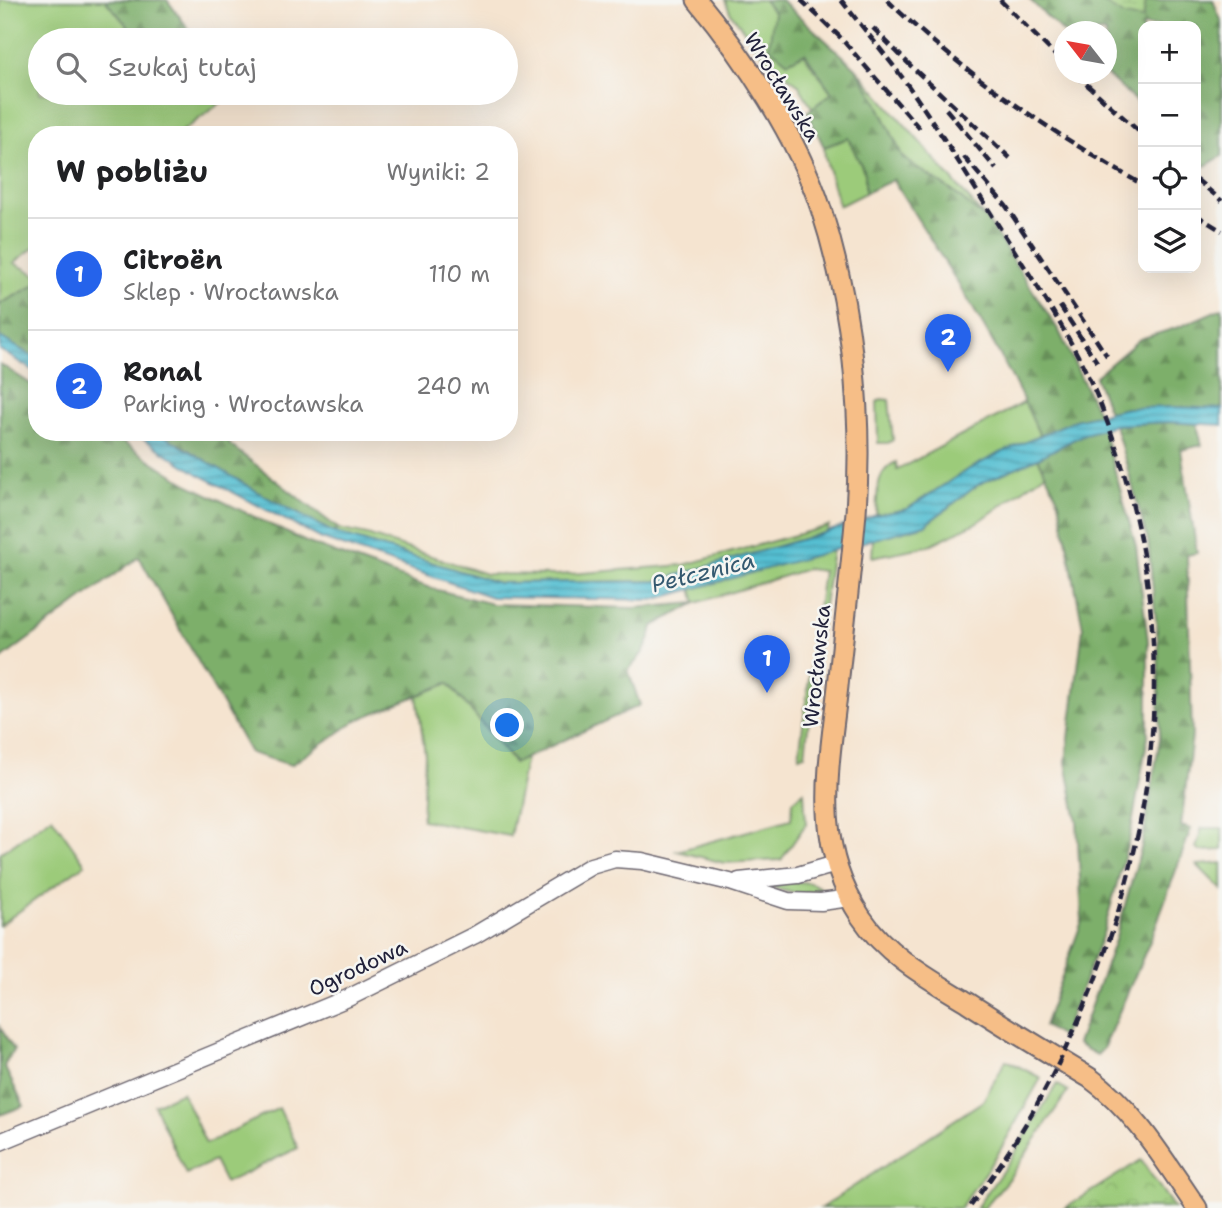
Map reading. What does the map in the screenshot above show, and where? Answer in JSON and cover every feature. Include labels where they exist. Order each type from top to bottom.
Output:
[{"type":"main road","name":"Wrocławska","points":[[697,0],[762,92],[799,157],[821,209],[837,269],[852,359],[858,455],[856,509],[826,798],[830,840],[836,864],[850,898],[873,933],[896,955],[1111,1094],[1134,1119],[1197,1208]]},
{"type":"street","name":"Ogrodowa","points":[[0,1142],[348,998],[475,935],[591,866],[615,859],[639,861],[730,882],[788,901],[821,902],[850,898]]},
{"type":"street","name":"Ogrodowa","points":[[730,882],[804,874],[836,864]]},
{"type":"green space","points":[[0,0],[105,0],[130,28],[28,28],[28,105],[218,105],[189,126],[28,126],[28,252],[14,263],[28,270],[28,289],[0,304]]},
{"type":"green space","points":[[105,0],[167,0],[188,28],[130,28]]},
{"type":"green space","points":[[725,0],[764,0],[832,93],[812,108],[798,84],[777,69],[758,49],[730,12]]},
{"type":"green space","points":[[764,0],[781,0],[855,67],[875,98],[903,158],[952,191],[987,220],[1059,331],[1099,415],[1075,420],[1040,436],[990,337],[893,180],[865,193],[865,173],[848,138],[824,147],[807,112],[832,93],[805,53],[788,62],[769,47],[774,13]]},
{"type":"green space","points":[[1030,0],[1213,0],[1222,23],[1222,156],[1205,166],[1201,162],[1201,21],[1138,21],[1138,103],[1117,84],[1117,21],[1054,21],[1054,23]]},
{"type":"green space","points":[[1098,0],[1146,0],[1143,19],[1125,16]]},
{"type":"green space","points":[[855,67],[987,220],[952,191],[903,158],[875,98]]},
{"type":"green space","points":[[848,138],[865,173],[865,193],[839,206],[824,147]]},
{"type":"green space","points":[[28,289],[28,354],[0,337],[0,304]]},
{"type":"green space","points":[[1222,308],[1222,409],[1127,408],[1109,412],[1095,377],[1140,339],[1179,327]]},
{"type":"green space","points":[[0,364],[28,382],[28,441],[121,441],[189,485],[306,542],[430,588],[492,604],[634,608],[696,603],[653,626],[644,650],[628,670],[640,705],[515,763],[448,683],[357,720],[291,765],[250,753],[139,557],[0,660]]},
{"type":"green space","points":[[881,399],[889,400],[893,440],[888,443],[878,443],[877,402]]},
{"type":"green space","points":[[1025,402],[1040,436],[967,470],[907,509],[876,515],[878,485],[889,466],[896,462],[897,470]]},
{"type":"green space","points":[[1167,422],[1197,424],[1202,445],[1181,450],[1197,553],[1187,555],[1192,736],[1181,826],[1191,829],[1151,939],[1103,1049],[1097,1055],[1077,1044],[1115,940],[1142,845],[1160,738],[1158,641],[1148,541],[1115,425]]},
{"type":"green space","points":[[1103,428],[1136,546],[1148,641],[1148,736],[1130,836],[1103,934],[1062,1037],[1044,1026],[1082,921],[1077,821],[1066,762],[1083,628],[1059,501],[1038,458],[1082,435]]},
{"type":"green space","points":[[173,441],[229,441],[230,445],[339,529],[332,532],[268,498]]},
{"type":"green space","points":[[1038,458],[1046,473],[980,521],[928,546],[872,557],[873,539],[925,525],[979,484]]},
{"type":"green space","points":[[829,526],[827,532],[657,581],[499,583],[332,532],[339,529],[367,535],[486,574],[557,575],[684,565]]},
{"type":"green space","points":[[832,550],[805,755],[799,756],[823,571],[807,569],[696,603],[692,589]]},
{"type":"green space","points":[[449,683],[514,763],[526,758],[510,836],[422,820],[425,754],[417,696]]},
{"type":"green space","points":[[804,792],[806,824],[781,860],[724,863],[677,851],[791,819],[793,801]]},
{"type":"green space","points":[[52,817],[85,864],[0,925],[0,853]]},
{"type":"green space","points":[[1202,828],[1222,828],[1222,850],[1199,851],[1196,848]]},
{"type":"green space","points":[[1222,863],[1222,890],[1197,865]]},
{"type":"green space","points":[[791,881],[811,883],[823,889],[796,893],[770,886]]},
{"type":"green space","points":[[0,1027],[14,1050],[4,1066],[24,1106],[0,1115]]},
{"type":"green space","points":[[1006,1060],[1041,1078],[999,1152],[960,1208],[821,1208],[983,1101]]},
{"type":"green space","points":[[1057,1084],[1068,1091],[1010,1177],[984,1208],[976,1208],[1011,1159]]},
{"type":"green space","points":[[182,1092],[206,1144],[279,1108],[298,1148],[225,1183],[214,1161],[186,1174],[154,1105]]},
{"type":"green space","points":[[1141,1160],[1174,1208],[1065,1208]]},
{"type":"water","points":[[0,337],[28,354],[28,367],[0,350]]},
{"type":"water","name":"Pełcznica","points":[[1127,408],[1222,409],[1222,425],[1167,422],[1115,425],[1082,435],[979,484],[925,525],[653,600],[492,597],[322,539],[198,474],[147,441],[173,441],[268,498],[332,532],[499,583],[657,581],[827,532],[876,515],[907,509],[967,470],[996,455],[1075,420]]},
{"type":"railway","points":[[801,0],[839,36],[921,130]]},
{"type":"railway","points":[[841,0],[899,73],[933,123],[1048,303],[1083,366],[1103,411],[1125,476],[1141,543],[1151,611],[1154,679],[1151,748],[1141,818],[1125,888],[1103,958],[1076,1026],[1009,1152],[969,1208]]},
{"type":"railway","points":[[887,0],[947,53],[1009,100],[1138,182]]},
{"type":"railway","points":[[1000,0],[1054,54]]},
{"type":"railway","points":[[873,28],[1010,158]]},
{"type":"railway","points":[[1086,84],[1138,131]]},
{"type":"railway","points":[[946,109],[996,169]]},
{"type":"railway","points":[[964,157],[1006,206],[1107,356]]},
{"type":"railway","points":[[1201,183],[1222,201]]},
{"type":"railway","points":[[1201,218],[1222,231]]},
{"type":"railway","points":[[1060,306],[1097,362]]},
{"type":"place","name":"Ronal","points":[[948,372]]},
{"type":"place","name":"Citroën","points":[[767,693]]}]
